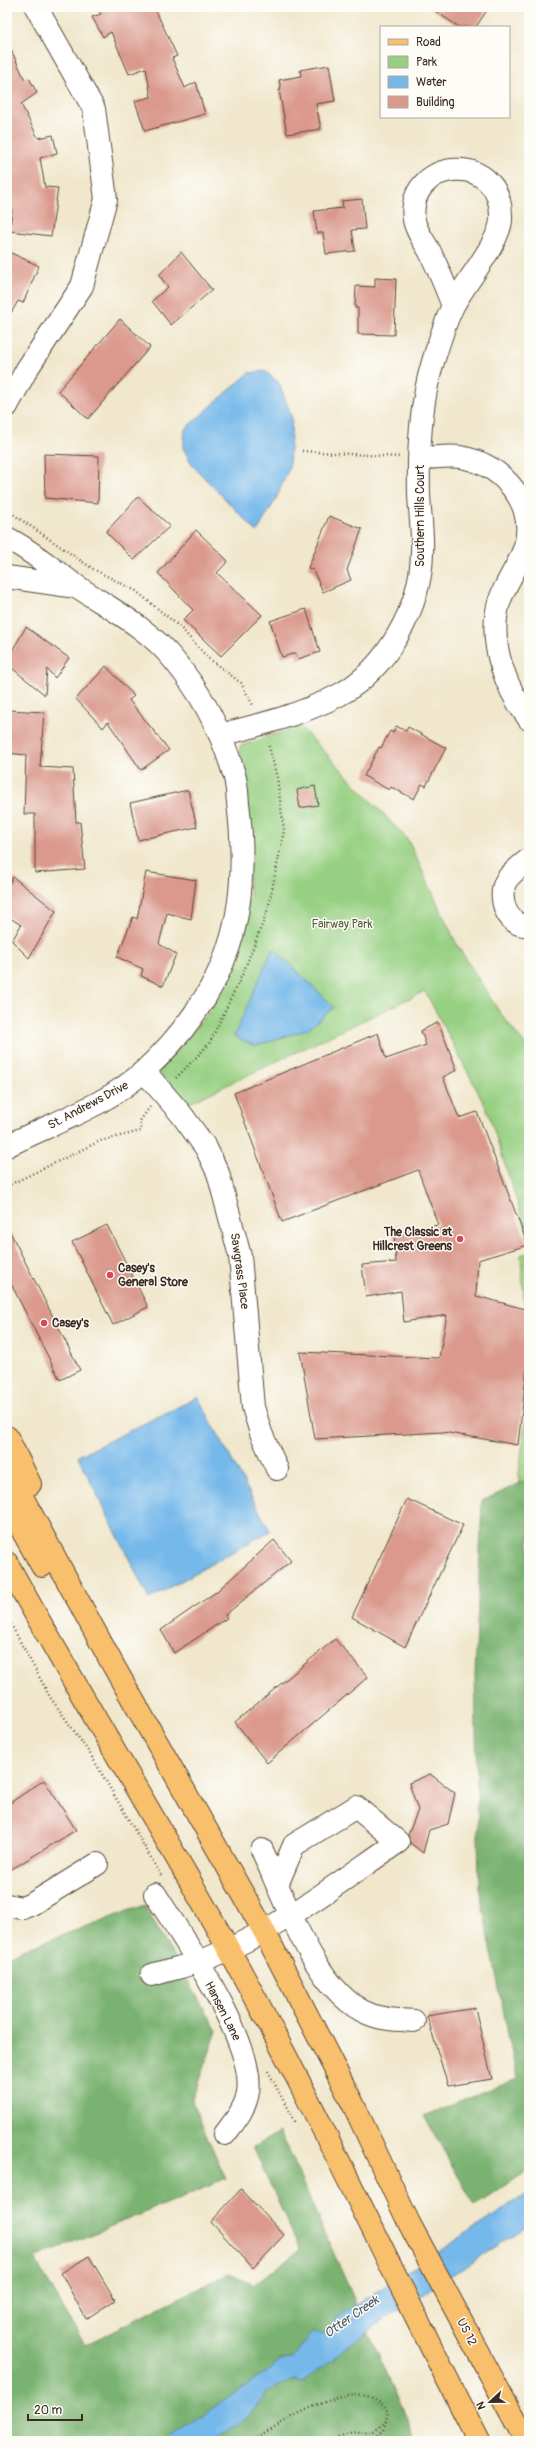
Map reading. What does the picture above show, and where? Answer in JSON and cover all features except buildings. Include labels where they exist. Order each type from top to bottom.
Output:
[{"type":"main road","points":[[7,1437],[63,1550],[88,1617]]},
{"type":"main road","name":"US 12","points":[[7,1469],[113,1664],[264,1931],[354,2106],[409,2223],[526,2441]]},
{"type":"main road","points":[[7,1503],[61,1599],[113,1664]]},
{"type":"main road","points":[[7,1563],[54,1648],[228,1949],[312,2105],[376,2240],[479,2441]]},
{"type":"street","points":[[7,406],[27,369],[82,286],[106,199],[94,109],[36,7]]},
{"type":"street","name":"Southern Hills Court","points":[[220,735],[263,724],[341,694],[369,671],[390,648],[406,622],[418,589],[422,554],[419,492],[423,410],[432,366],[453,306],[494,238],[501,222],[500,204],[493,186],[480,174],[462,168],[444,171],[431,178],[418,191],[413,208],[414,222],[438,268],[453,306]]},
{"type":"street","points":[[421,458],[460,457],[492,468],[504,478],[515,492],[524,511],[528,535],[522,555],[502,590],[497,612],[495,633],[498,655],[506,676],[529,719]]},
{"type":"street","name":"St. Andrews Drive","points":[[7,538],[24,546],[79,587],[119,612],[152,637],[173,659],[200,698],[220,735],[234,773],[241,827],[242,876],[238,909],[229,947],[209,991],[180,1033],[144,1071],[127,1085],[99,1101],[7,1146]]},
{"type":"street","name":"St. Andrews Drive","points":[[7,577],[79,587]]},
{"type":"street","points":[[529,859],[507,879],[503,887],[502,901],[507,912],[517,923],[529,926]]},
{"type":"street","name":"Sawgrass Place","points":[[144,1071],[161,1090],[206,1148],[218,1173],[228,1204],[240,1256],[253,1407],[261,1433],[277,1469]]},
{"type":"street","points":[[152,1975],[198,1962],[264,1931],[290,1916],[398,1842],[356,1807],[294,1845],[277,1885]]},
{"type":"street","points":[[262,1850],[290,1916],[306,1948],[333,1985],[350,2003],[370,2014],[414,2022]]},
{"type":"street","points":[[7,1905],[22,1908],[32,1904],[97,1864]]},
{"type":"street","name":"Hansen Lane","points":[[155,1894],[198,1962],[239,2041],[249,2079],[248,2093],[241,2112],[225,2134]]},
{"type":"path","points":[[302,451],[421,458]]},
{"type":"path","points":[[7,510],[93,569],[136,591],[180,627],[207,657],[241,683],[263,724],[277,777],[284,831],[268,909],[244,971],[209,1044],[187,1069],[161,1090],[140,1122],[141,1131],[100,1141],[7,1186]]},
{"type":"path","points":[[250,2441],[314,2407],[350,2394],[362,2395],[386,2408],[388,2412],[384,2430],[372,2441]]},
{"type":"path","points":[[331,2441],[355,2432],[375,2431],[386,2420]]},
{"type":"green space","name":"Fairway Park","points":[[300,726],[408,840],[457,945],[498,1010],[529,1050],[529,1239],[487,1109],[425,991],[185,1105],[159,1072],[212,1008],[250,897],[240,746]]},
{"type":"green space","points":[[529,1252],[529,1305],[524,1302],[521,1255]]},
{"type":"green space","points":[[529,1394],[529,1617],[519,1473]]},
{"type":"green space","points":[[529,1479],[529,2170],[475,2206],[424,2116],[517,2079],[479,1888],[475,1675],[482,1501]]},
{"type":"green space","points":[[144,1905],[217,2031],[192,2102],[226,2179],[34,2258],[85,2345],[229,2273],[253,2285],[300,2250],[253,2147],[280,2132],[417,2441],[7,2441],[7,1956]]},
{"type":"water","points":[[265,371],[279,383],[292,418],[289,468],[276,499],[257,532],[193,466],[183,448],[185,429],[249,373]]},
{"type":"water","points":[[273,948],[334,1007],[308,1029],[255,1046],[234,1036]]},
{"type":"water","points":[[198,1397],[270,1531],[149,1599],[78,1456]]},
{"type":"water","name":"Otter Creek","points":[[529,2193],[529,2225],[372,2328],[303,2382],[294,2380],[266,2393],[249,2416],[213,2441],[164,2441],[267,2372],[280,2360],[292,2359],[312,2332],[325,2334],[338,2316]]},
{"type":"place","name":"The Classic at Hillcrest Greens","points":[[460,1239]]},
{"type":"place","name":"Casey's General Store","points":[[110,1275]]},
{"type":"place","name":"Casey's","points":[[44,1323]]}]
